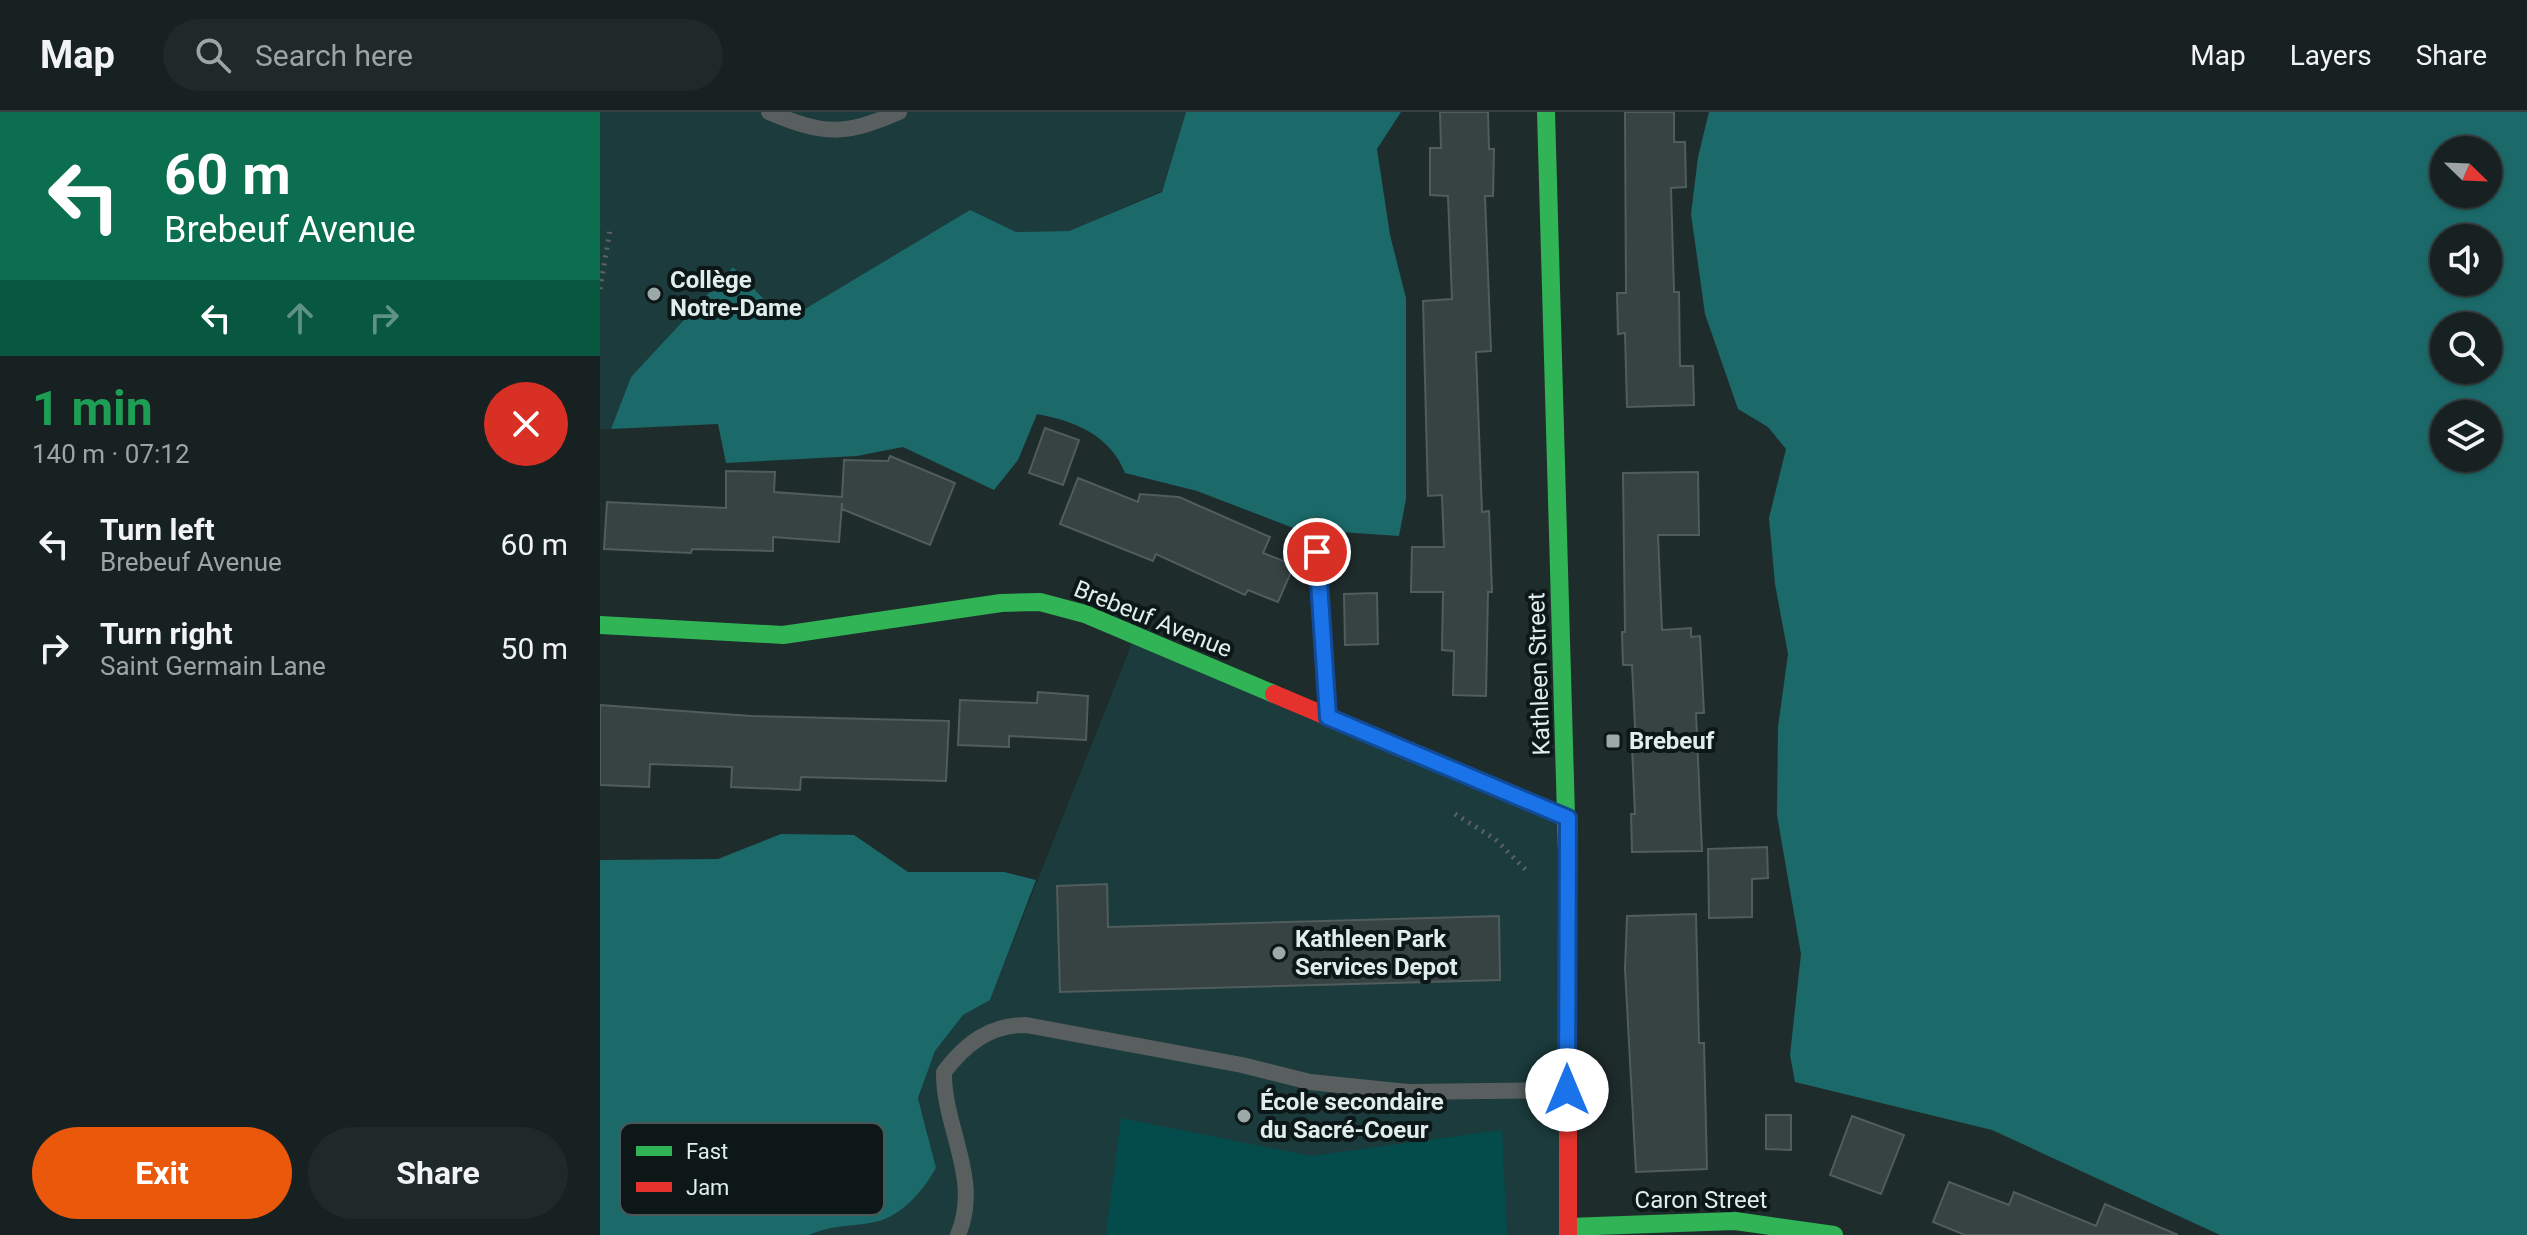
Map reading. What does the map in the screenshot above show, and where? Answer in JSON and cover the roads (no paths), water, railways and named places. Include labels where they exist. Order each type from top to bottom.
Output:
[{"type":"street","name":"Kathleen Street","points":[[1546,112],[1568,818],[1568,1231]]},
{"type":"street","name":"Brebeuf Avenue","points":[[600,625],[783,635],[1001,603],[1040,602],[1085,614],[1568,818]]},
{"type":"street","name":"Caron Street","points":[[1568,1231],[1704,1220],[1777,1223],[1834,1235]]},
{"type":"lane","points":[[769,112],[810,130],[859,130],[899,112]]},
{"type":"lane","points":[[1316,525],[1328,717]]},
{"type":"lane","points":[[958,1235],[964,1220],[967,1190],[954,1123],[944,1097],[944,1072],[971,1042],[1003,1025],[1026,1025],[1226,1062],[1310,1082],[1408,1092],[1567,1090]]},
{"type":"place","name":"Collège Notre-Dame","points":[[654,294]]},
{"type":"place","name":"Brebeuf","points":[[1613,741]]},
{"type":"place","name":"Kathleen Park Services Depot","points":[[1279,953]]},
{"type":"place","name":"École secondaire du Sacré-Coeur","points":[[1244,1116]]}]
